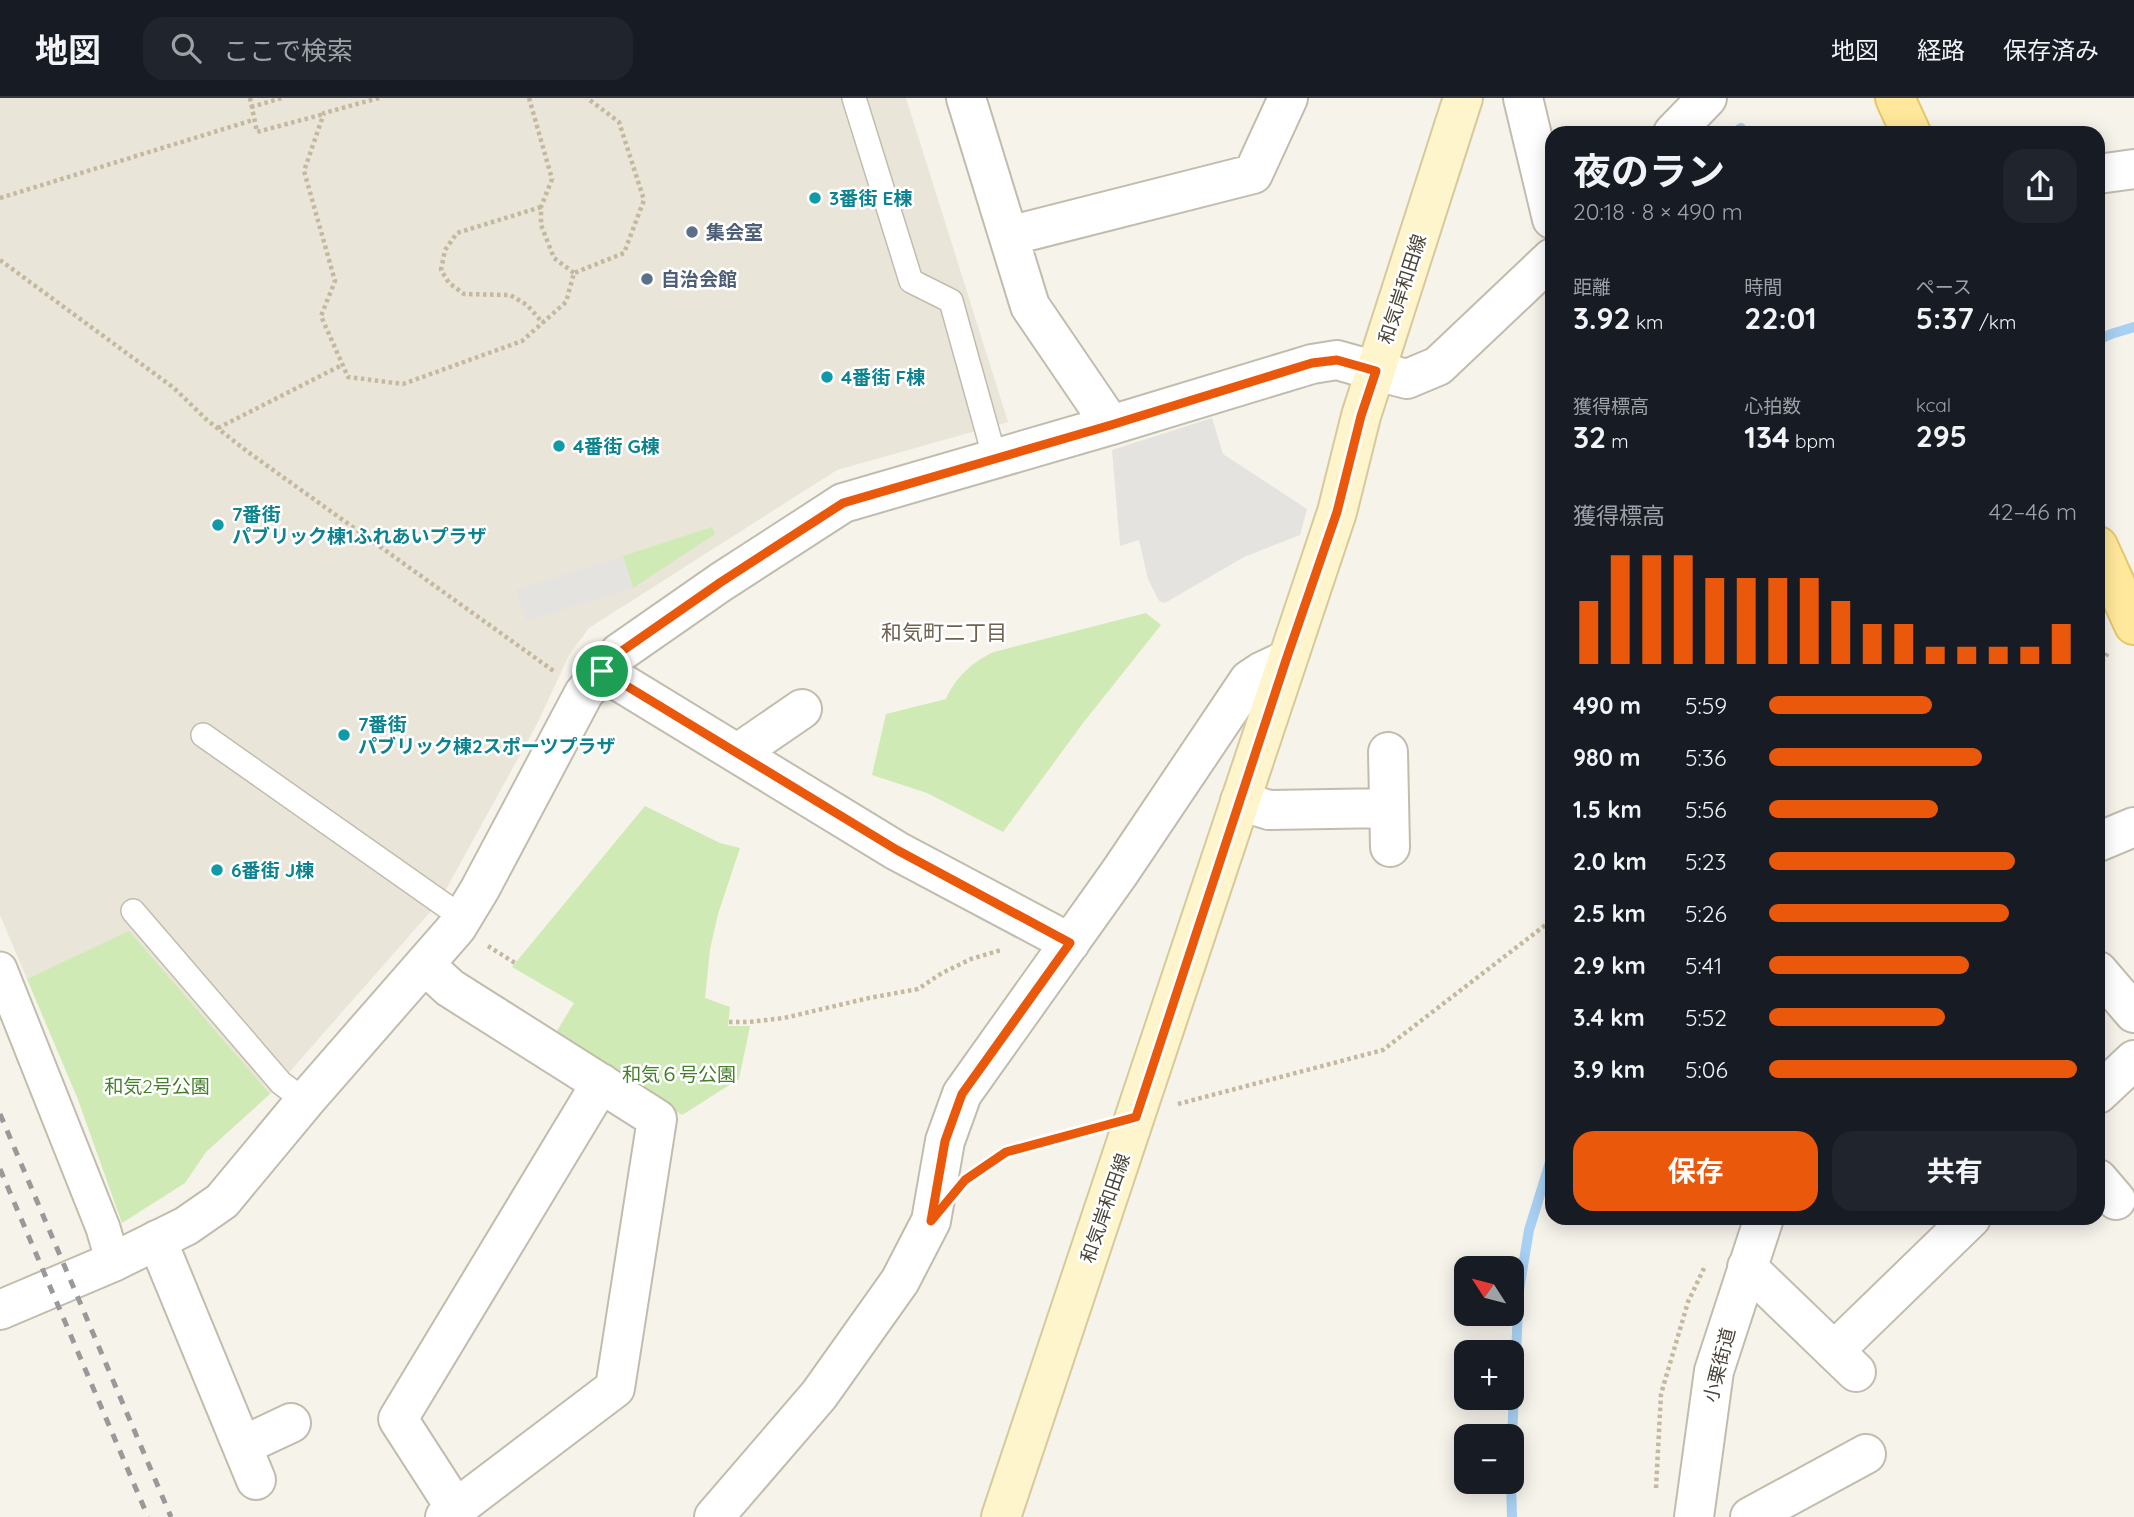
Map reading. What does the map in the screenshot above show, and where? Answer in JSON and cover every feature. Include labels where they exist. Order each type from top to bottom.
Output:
[{"type":"main road","name":"和気岸和田線","points":[[1001,1517],[1337,512],[1361,416],[1463,98]]},
{"type":"main road","points":[[1895,98],[1908,126]]},
{"type":"main road","points":[[2105,574],[2121,638]]},
{"type":"street","points":[[967,98],[1030,306],[1111,425]]},
{"type":"street","points":[[1009,236],[1254,174],[1288,98]]},
{"type":"street","points":[[1523,98],[1545,190]]},
{"type":"street","points":[[1680,126],[1707,98]]},
{"type":"street","points":[[2105,173],[2134,169]]},
{"type":"street","points":[[0,1310],[113,1262],[186,1226],[222,1200],[463,918],[593,682],[619,653],[721,582],[843,503],[1312,363],[1337,360],[1407,379],[1438,366],[1545,265]]},
{"type":"street","points":[[715,1517],[819,1395],[900,1281],[931,1221],[945,1141],[962,1094],[1070,943],[1250,680],[1261,671],[1286,660]]},
{"type":"street","points":[[593,682],[738,753],[897,850],[1070,943]]},
{"type":"street","points":[[738,753],[802,709]]},
{"type":"street","points":[[1388,752],[1390,847]]},
{"type":"street","points":[[1240,801],[1269,810],[1389,808]]},
{"type":"street","points":[[2105,839],[2134,827]]},
{"type":"street","points":[[425,965],[450,988],[601,1083],[657,1119],[615,1388],[451,1513],[398,1419],[601,1083]]},
{"type":"street","points":[[0,969],[103,1228],[113,1262]]},
{"type":"street","points":[[2105,979],[2134,1013]]},
{"type":"street","points":[[2105,1087],[2134,1060]]},
{"type":"street","name":"小栗街道","points":[[1694,1517],[1714,1371],[1762,1225]]},
{"type":"street","points":[[1747,1267],[1845,1362],[1965,1225]]},
{"type":"street","points":[[157,1240],[256,1480]]},
{"type":"street","points":[[242,1446],[291,1423]]},
{"type":"street","points":[[1750,1517],[1866,1454]]},
{"type":"lane","points":[[854,98],[911,281],[951,301],[995,459]]},
{"type":"lane","points":[[203,735],[463,918]]},
{"type":"lane","points":[[132,911],[281,1083],[305,1101]]},
{"type":"path","points":[[250,98],[257,132],[379,98]]},
{"type":"path","points":[[251,107],[282,98]]},
{"type":"path","points":[[529,98],[552,179],[541,207],[541,225],[554,258],[574,273]]},
{"type":"path","points":[[574,273],[624,253],[644,200],[619,122],[587,98]]},
{"type":"path","points":[[324,113],[304,172],[335,281],[321,316],[348,377],[403,384],[522,341],[566,302],[574,273]]},
{"type":"path","points":[[0,198],[253,120]]},
{"type":"path","points":[[541,207],[457,233],[445,250],[441,270],[449,283],[464,294],[510,295],[527,305],[543,323]]},
{"type":"path","points":[[0,260],[174,388],[248,452],[593,682]]},
{"type":"path","points":[[218,428],[342,365]]},
{"type":"path","points":[[2105,659],[2121,638]]},
{"type":"path","points":[[1177,1105],[1383,1050],[1545,924]]},
{"type":"path","points":[[729,1022],[784,1018],[918,989],[942,973],[971,959],[1008,948]]},
{"type":"path","points":[[975,1173],[1006,1152],[1136,1117]]},
{"type":"shaded area","points":[[0,98],[906,98],[1008,422],[837,470],[589,628],[569,655],[538,722],[439,902],[270,1094],[129,932],[27,979],[0,915]]},
{"type":"shaded area","points":[[1212,418],[1223,454],[1307,509],[1300,535],[1244,557],[1165,603],[1159,601],[1148,579],[1139,540],[1120,546],[1112,450]]},
{"type":"shaded area","points":[[623,556],[633,588],[526,621],[516,590]]},
{"type":"green space","points":[[712,527],[715,534],[633,588],[623,556]]},
{"type":"green space","points":[[1146,613],[1161,625],[1083,723],[1003,832],[927,793],[872,775],[886,714],[946,699],[965,671],[994,652]]},
{"type":"green space","name":"和気６号公園","points":[[645,806],[720,843],[740,848],[718,914],[710,949],[705,998],[730,1007],[728,1026],[750,1026],[739,1079],[682,1115],[555,1034],[574,1003],[512,967]]},
{"type":"green space","name":"和気2号公園","points":[[129,931],[270,1094],[206,1152],[185,1183],[122,1223],[77,1097],[27,979]]},
{"type":"waterway","points":[[2105,337],[2134,327]]},
{"type":"waterway","points":[[1513,1424],[1519,1290],[1529,1230],[1545,1179]]},
{"type":"waterway","points":[[1511,1494],[1512,1517]]},
{"type":"railway","points":[[0,1114],[171,1517]]},
{"type":"railway","points":[[0,1169],[148,1517]]},
{"type":"place","name":"3番街 E棟","points":[[815,198]]},
{"type":"place","name":"集会室","points":[[692,232]]},
{"type":"place","name":"自治会館","points":[[647,279]]},
{"type":"place","name":"4番街 F棟","points":[[827,377]]},
{"type":"place","name":"4番街 G棟","points":[[559,446]]},
{"type":"place","name":"7番街 パブリック棟1ふれあいプラザ","points":[[218,525]]},
{"type":"place","name":"7番街 パブリック棟2スポーツプラザ","points":[[344,735]]},
{"type":"place","name":"6番街 J棟","points":[[217,870]]},
{"type":"district","name":"和気町二丁目","points":[[944,632]]},
{"type":"route","points":[[1337,360],[1376,371],[1361,416],[1337,512],[1136,1117],[1006,1152],[965,1180],[931,1221],[945,1141],[962,1094],[1070,943],[897,850],[602,671],[619,653],[721,582],[843,503],[1312,363],[1337,360]]}]
